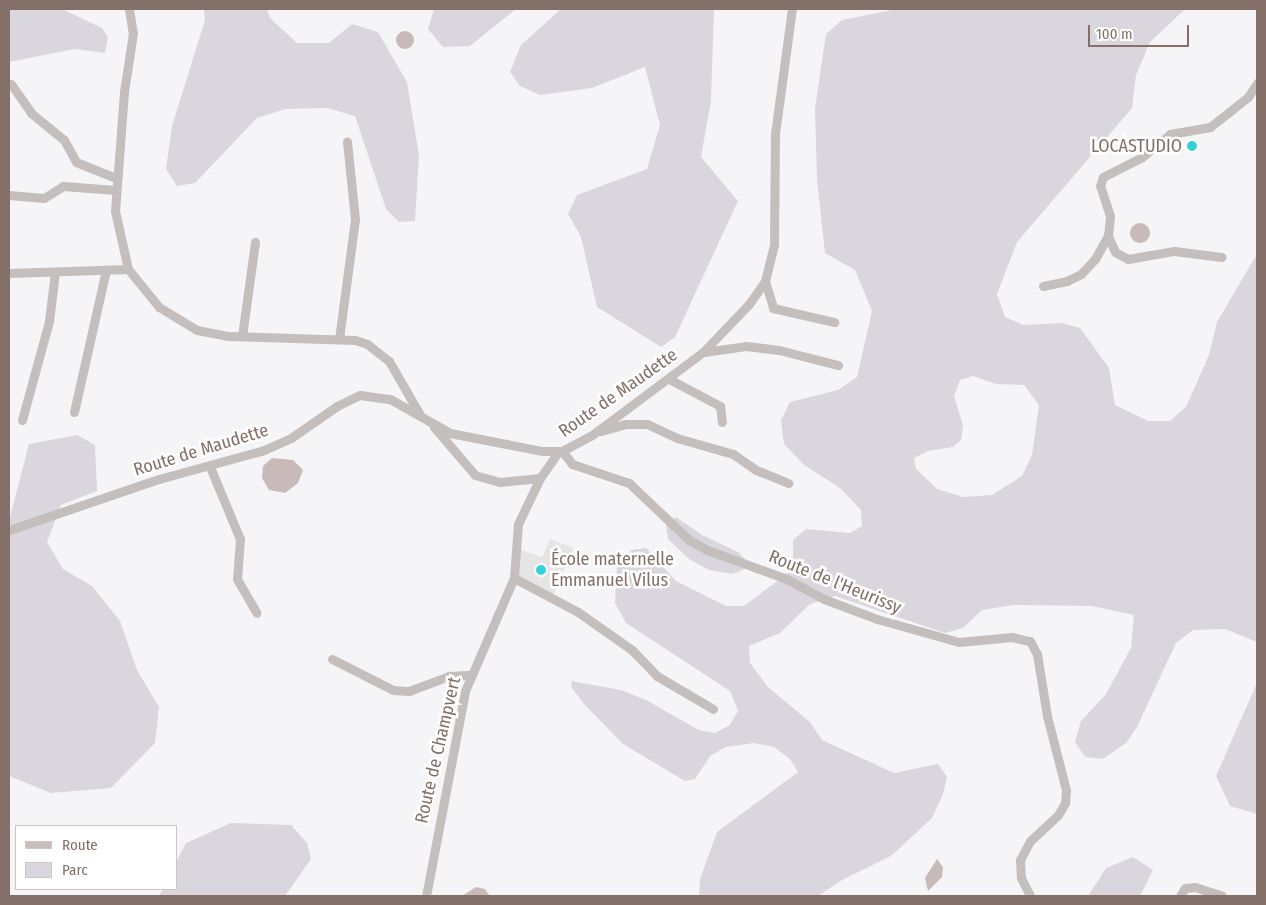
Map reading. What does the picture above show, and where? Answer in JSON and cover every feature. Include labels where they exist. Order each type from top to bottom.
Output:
[{"type":"street","points":[[129,9],[133,33],[124,92],[116,178],[116,220],[128,269],[147,296],[177,320],[197,330],[242,336],[339,339],[367,344],[384,355],[401,377],[420,415]]},
{"type":"street","name":"Route de Maudette","points":[[9,530],[159,479],[210,467],[290,438],[337,406],[360,395],[384,397],[420,415],[432,424],[466,437],[542,452],[560,451],[596,432],[703,352],[749,304],[765,281],[774,245],[775,134],[792,9]]},
{"type":"street","points":[[1043,286],[1067,281],[1081,274],[1095,259],[1108,236],[1110,216],[1100,186],[1103,177],[1142,157],[1170,134],[1210,127],[1248,97],[1257,82]]},
{"type":"street","points":[[11,84],[31,114],[64,140],[76,162],[116,178]]},
{"type":"street","points":[[339,339],[355,219],[347,141]]},
{"type":"street","points":[[9,194],[44,198],[63,186],[116,190]]},
{"type":"street","points":[[1108,236],[1115,252],[1128,259],[1174,251],[1222,257]]},
{"type":"street","points":[[242,336],[255,242]]},
{"type":"street","points":[[9,273],[128,269]]},
{"type":"street","points":[[74,412],[106,270]]},
{"type":"street","points":[[22,420],[49,321],[55,272]]},
{"type":"street","points":[[765,281],[773,308],[834,322]]},
{"type":"street","points":[[703,352],[746,346],[779,350],[838,365]]},
{"type":"street","points":[[668,379],[720,406],[722,422]]},
{"type":"street","points":[[432,424],[475,475],[500,482],[540,478]]},
{"type":"street","points":[[596,432],[625,424],[647,424],[677,438],[733,454],[756,470],[789,483]]},
{"type":"street","name":"Route de Champvert","points":[[426,896],[441,804],[471,675],[514,578],[515,536],[540,478],[560,451]]},
{"type":"street","name":"Route de l'Heurissy","points":[[560,451],[572,464],[629,483],[689,540],[706,550],[787,579],[824,599],[877,619],[959,642],[1012,636],[1030,641],[1037,654],[1046,708],[1066,790],[1065,803],[1058,816],[1030,841],[1020,860],[1021,878],[1030,896]]},
{"type":"street","points":[[210,467],[240,538],[237,579],[257,613]]},
{"type":"street","points":[[514,578],[578,612],[632,650],[656,676],[713,710]]},
{"type":"street","points":[[332,659],[392,690],[409,691],[450,676],[471,675]]},
{"type":"street","points":[[1180,896],[1185,888],[1195,887],[1222,896]]},
{"type":"shaded area","points":[[405,31],[411,34],[414,40],[411,46],[405,49],[399,46],[396,40],[399,34]]},
{"type":"shaded area","points":[[1140,223],[1147,226],[1150,233],[1147,240],[1140,243],[1133,240],[1130,233],[1133,226]]},
{"type":"shaded area","points":[[272,458],[293,460],[303,470],[298,483],[285,493],[269,490],[262,478],[263,466]]},
{"type":"shaded area","name":"École maternelle Emmanuel Vilus","points":[[550,539],[574,548],[553,595],[517,577],[519,549],[542,557]]},
{"type":"shaded area","points":[[937,859],[943,867],[942,877],[928,891],[925,878]]},
{"type":"shaded area","points":[[476,887],[485,889],[490,896],[462,896]]},
{"type":"green space","points":[[9,9],[62,9],[102,28],[108,37],[105,53],[75,49],[9,62]]},
{"type":"green space","points":[[204,9],[267,9],[270,18],[297,43],[329,43],[352,24],[378,32],[407,82],[419,155],[415,221],[399,222],[386,209],[355,116],[327,108],[286,109],[257,118],[195,183],[177,186],[166,169],[172,126],[205,20]]},
{"type":"green space","points":[[434,9],[516,9],[470,46],[443,47],[428,29]]},
{"type":"green space","points":[[561,9],[714,9],[711,101],[701,157],[738,201],[675,337],[661,347],[597,307],[581,237],[568,214],[577,195],[647,169],[660,125],[645,67],[592,88],[540,95],[520,86],[510,72],[521,45]]},
{"type":"green space","points":[[897,9],[1185,9],[1150,42],[1136,75],[1132,108],[1017,242],[997,294],[1005,317],[1024,325],[1062,323],[1080,328],[1109,368],[1115,405],[1148,421],[1170,421],[1186,407],[1209,355],[1217,322],[1257,254],[1257,642],[1225,629],[1193,630],[1176,643],[1137,727],[1126,743],[1103,759],[1085,757],[1075,742],[1081,721],[1106,694],[1131,648],[1134,615],[1092,606],[1014,605],[982,610],[963,628],[945,633],[835,596],[810,604],[780,633],[749,646],[750,663],[768,687],[810,722],[822,740],[894,773],[938,764],[947,777],[943,794],[932,818],[891,856],[842,880],[818,896],[699,896],[700,879],[717,832],[798,772],[790,759],[774,747],[754,743],[726,747],[710,756],[695,779],[685,781],[623,744],[584,704],[572,688],[571,681],[621,690],[646,700],[699,730],[715,733],[730,725],[738,711],[730,691],[626,623],[615,603],[617,567],[631,550],[646,548],[676,581],[726,606],[744,606],[793,569],[793,540],[806,529],[850,533],[862,526],[861,510],[840,488],[804,465],[784,444],[781,420],[790,402],[838,390],[857,377],[872,311],[855,270],[825,253],[817,180],[815,108],[826,34],[842,20]],"holes":[[[973,376],[996,384],[1024,385],[1039,405],[1032,455],[1022,476],[992,495],[963,497],[937,489],[916,469],[914,458],[928,451],[953,447],[961,440],[963,425],[954,396],[960,380]]]},
{"type":"green space","points":[[77,435],[95,445],[97,491],[61,505],[47,542],[63,569],[92,586],[120,621],[137,670],[159,707],[155,743],[111,788],[51,793],[9,776],[9,521],[29,444]]},
{"type":"green space","points":[[676,517],[702,535],[738,552],[747,561],[743,570],[732,574],[709,570],[689,559],[668,539],[666,524]]},
{"type":"green space","points":[[1257,683],[1257,814],[1230,806],[1216,776]]},
{"type":"green space","points":[[231,823],[291,825],[307,843],[311,859],[285,896],[159,896],[162,890],[178,890],[178,858],[186,843]]},
{"type":"green space","points":[[1133,857],[1153,870],[1140,896],[1088,896],[1106,868]]},
{"type":"place","name":"LOCASTUDIO","points":[[1192,146]]},
{"type":"place","name":"École maternelle Emmanuel Vilus","points":[[541,570]]}]
